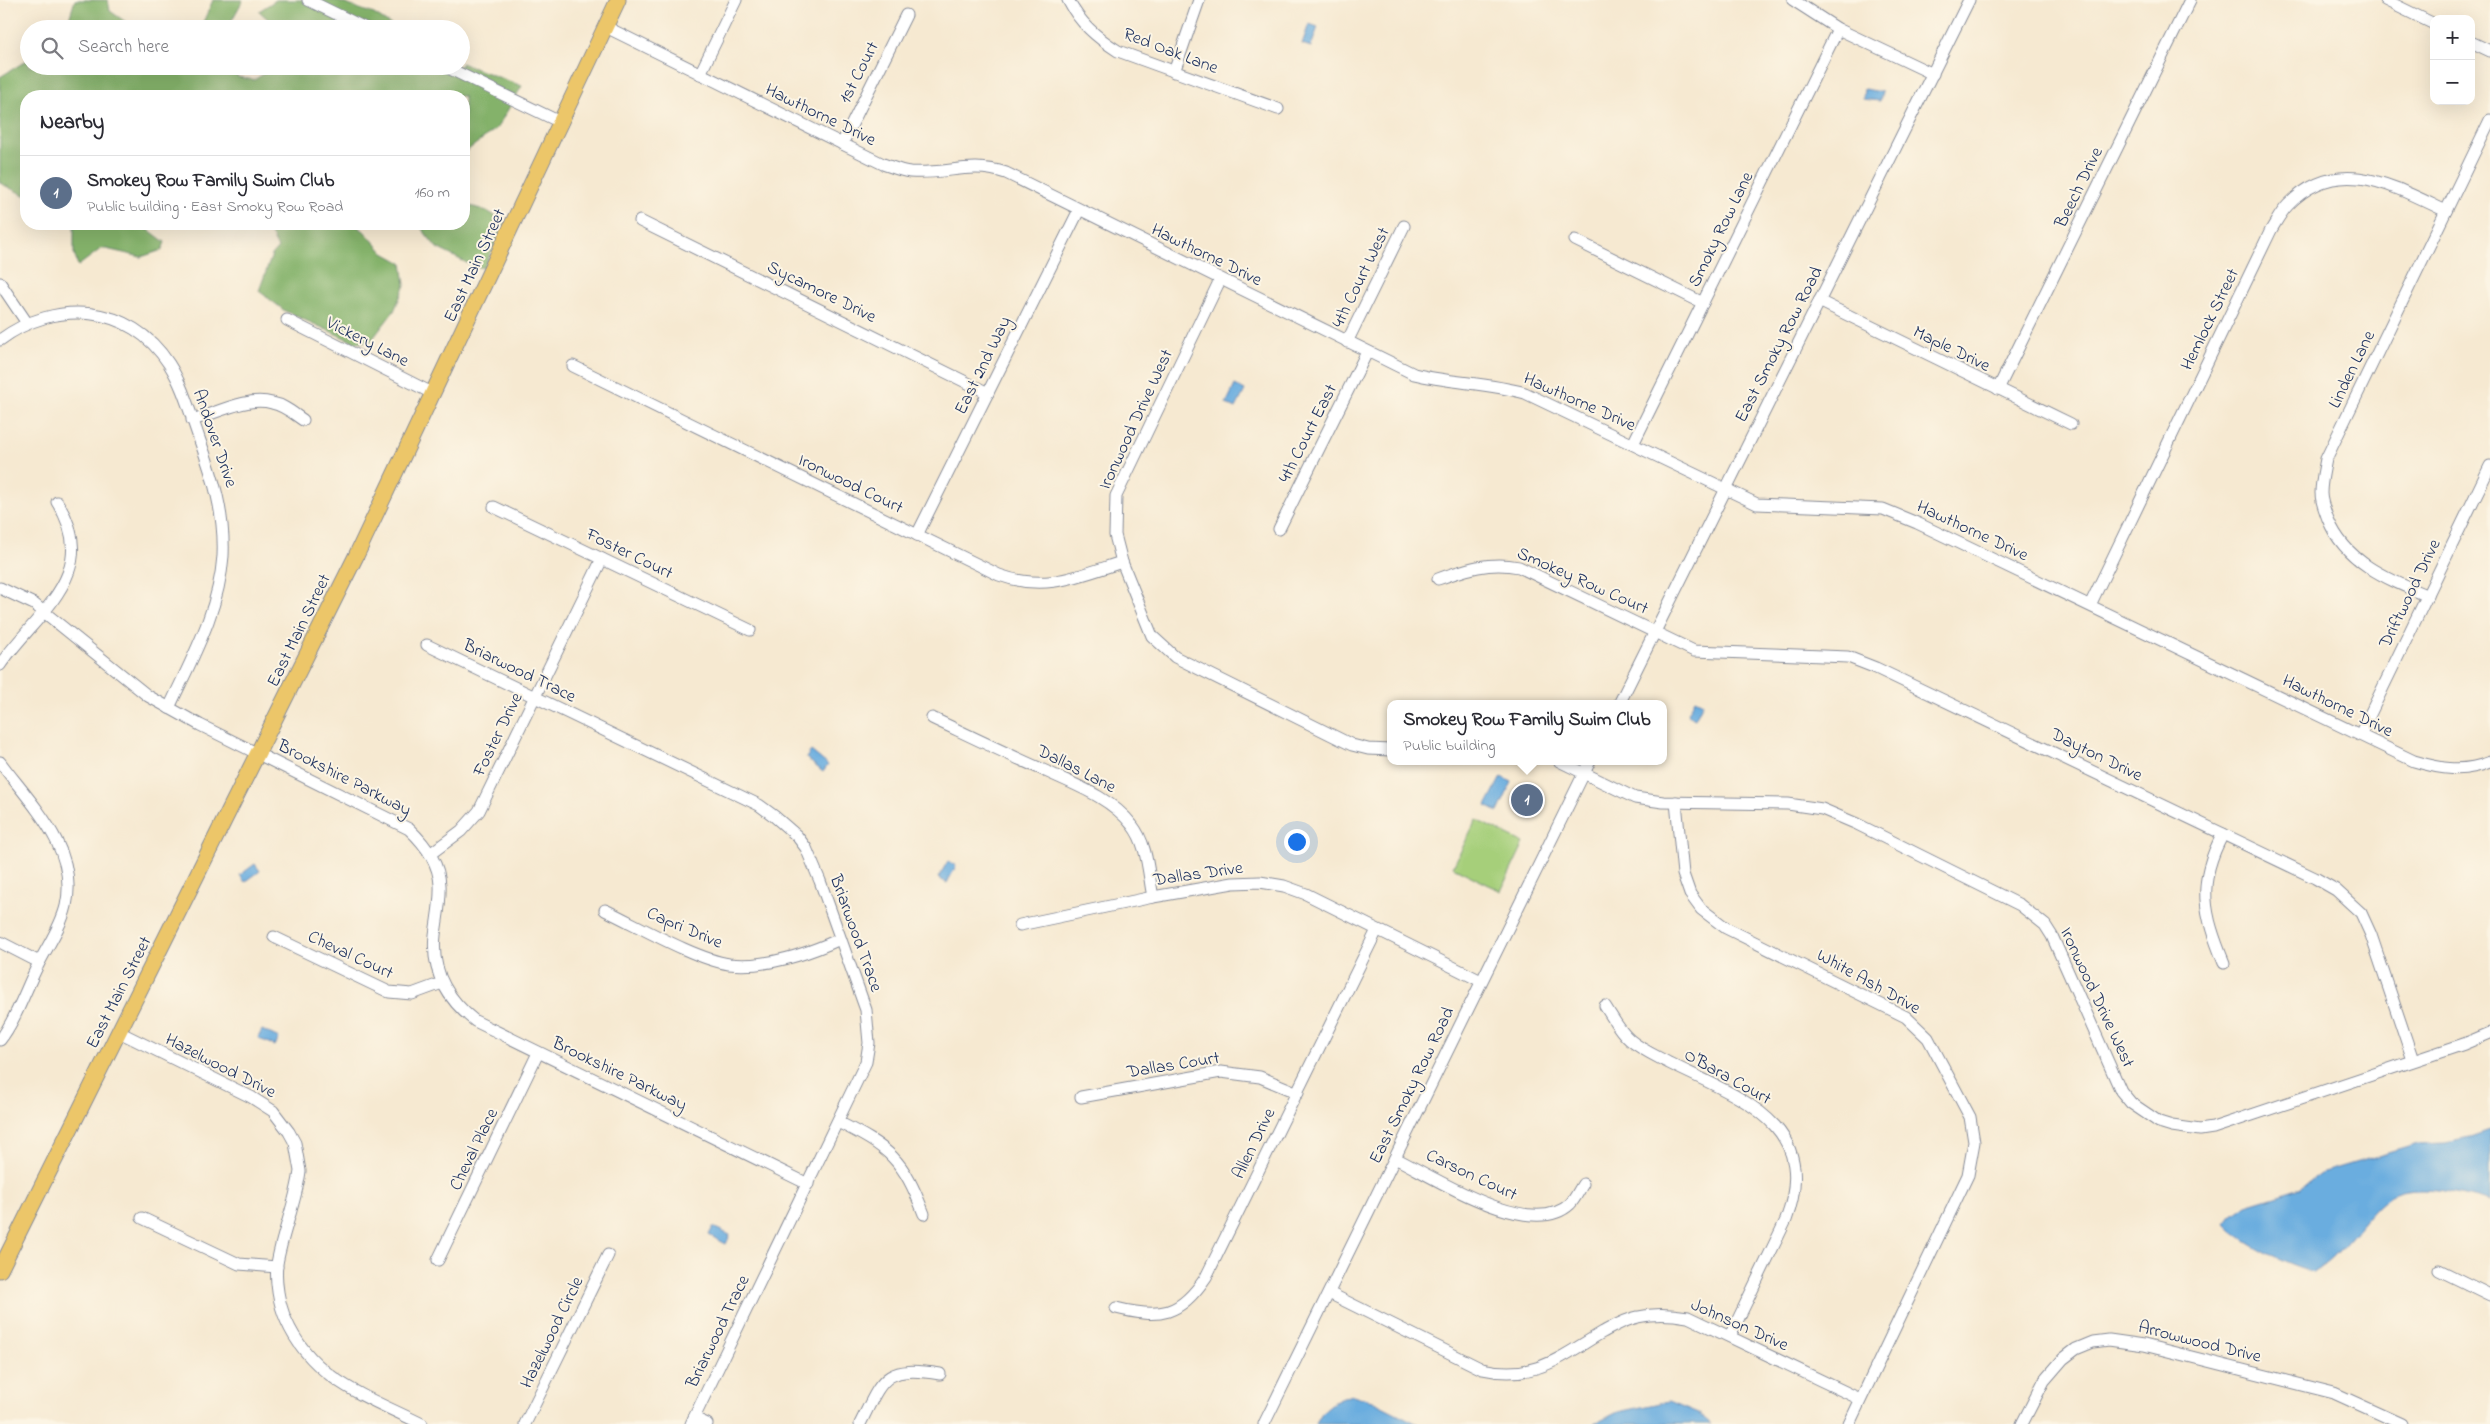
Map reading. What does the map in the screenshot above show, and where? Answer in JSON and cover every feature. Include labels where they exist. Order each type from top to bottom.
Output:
[{"type":"main road","name":"East Main Street","points":[[0,1270],[258,753],[434,394],[618,0]]},
{"type":"street","points":[[308,0],[349,20]]},
{"type":"street","points":[[700,74],[736,0]]},
{"type":"street","name":"Red Oak Lane","points":[[1068,0],[1086,27],[1118,51],[1278,108]]},
{"type":"street","points":[[1174,72],[1199,0]]},
{"type":"street","points":[[1793,0],[1838,30],[1933,74]]},
{"type":"street","name":"East Smoky Row Road","points":[[1621,700],[1969,0]]},
{"type":"street","name":"Beech Drive","points":[[1998,389],[2190,0]]},
{"type":"street","points":[[2385,0],[2430,22]]},
{"type":"street","name":"1st Court","points":[[842,144],[906,15]]},
{"type":"street","name":"Hawthorne Drive","points":[[606,27],[884,164],[908,172],[932,172],[973,166],[990,168],[1006,173],[1414,374],[1456,383],[1505,388],[1525,393],[1757,504],[1883,509],[1917,522],[2414,761],[2449,770],[2464,769],[2490,762]]},
{"type":"street","name":"Smoky Row Lane","points":[[1633,444],[1838,30]]},
{"type":"street","points":[[2475,44],[2490,51]]},
{"type":"street","points":[[463,75],[562,123]]},
{"type":"street","name":"Linden Lane","points":[[2428,596],[2353,557],[2331,527],[2321,495],[2326,459],[2490,120]]},
{"type":"street","name":"Hemlock Street","points":[[2090,605],[2267,239],[2286,206],[2302,192],[2320,183],[2351,177],[2369,178],[2388,184],[2446,211]]},
{"type":"street","name":"East 2nd Way","points":[[917,535],[1078,210]]},
{"type":"street","name":"Sycamore Drive","points":[[640,221],[988,393]]},
{"type":"street","name":"4th Court West","points":[[1347,342],[1404,226]]},
{"type":"street","points":[[1575,240],[1703,303]]},
{"type":"street","name":"Ironwood Drive West","points":[[1220,280],[1116,496],[1115,534],[1122,562],[1152,636],[1174,657],[1352,745],[1368,750],[1387,750]]},
{"type":"street","points":[[0,283],[27,323]]},
{"type":"street","name":"Maple Drive","points":[[1819,301],[2070,424]]},
{"type":"street","name":"Andover Drive","points":[[0,340],[27,323],[52,314],[74,312],[117,320],[144,336],[165,359],[182,392],[215,486],[222,523],[220,582],[209,623],[169,708]]},
{"type":"street","name":"Vickery Lane","points":[[287,320],[434,394]]},
{"type":"street","name":"4th Court East","points":[[1278,529],[1367,352]]},
{"type":"street","name":"Ironwood Court","points":[[573,366],[999,575],[1028,583],[1054,583],[1122,562]]},
{"type":"street","points":[[192,420],[247,403],[260,402],[281,406],[303,420]]},
{"type":"street","name":"Driftwood Drive","points":[[2360,735],[2490,466]]},
{"type":"street","points":[[0,665],[44,612],[64,584],[72,559],[73,534],[57,502]]},
{"type":"street","name":"Foster Court","points":[[494,507],[750,630]]},
{"type":"street","name":"Foster Drive","points":[[430,854],[461,831],[479,811],[602,559]]},
{"type":"street","name":"Smokey Row Court","points":[[1438,579],[1478,565],[1501,563],[1518,566],[1654,632]]},
{"type":"street","name":"Brookshire Parkway","points":[[0,588],[34,604],[136,688],[169,708],[397,821],[420,839],[437,868],[440,884],[434,950],[442,983],[448,994],[475,1021],[808,1184]]},
{"type":"street","name":"Dayton Drive","points":[[1654,632],[1694,651],[1848,657],[1876,668],[2336,890],[2361,913],[2372,935],[2413,1060]]},
{"type":"street","name":"Briarwood Trace","points":[[427,645],[759,806],[774,816],[806,848],[866,1010],[869,1043],[866,1062],[860,1078],[692,1421]]},
{"type":"street","name":"Dallas Lane","points":[[932,718],[1089,792],[1116,808],[1132,824],[1139,836],[1144,849],[1154,897]]},
{"type":"street","points":[[0,762],[58,841],[67,868],[66,907],[57,930],[0,1040]]},
{"type":"street","name":"Ironwood Drive West","points":[[1567,765],[1633,797],[1676,802],[1788,804],[1822,809],[1858,824],[2020,904],[2045,925],[2052,936],[2121,1091],[2131,1103],[2159,1122],[2187,1129],[2213,1128],[2464,1044],[2490,1033]]},
{"type":"street","name":"East Smoky Row Road","points":[[1264,1424],[1588,765]]},
{"type":"street","name":"White Ash Drive","points":[[1676,802],[1683,874],[1690,894],[1701,909],[1726,928],[1860,992],[1911,1021],[1928,1038],[1970,1117],[1974,1142],[1968,1175],[1848,1424]]},
{"type":"street","points":[[2223,834],[2208,872],[2206,893],[2209,925],[2224,963]]},
{"type":"street","name":"Dallas Drive","points":[[1020,925],[1154,897],[1233,883],[1268,883],[1284,886],[1306,894],[1481,981]]},
{"type":"street","name":"Capri Drive","points":[[605,910],[690,951],[729,964],[773,962],[840,939]]},
{"type":"street","name":"Allen Drive","points":[[1116,1308],[1143,1315],[1162,1314],[1182,1305],[1195,1293],[1206,1277],[1377,930]]},
{"type":"street","name":"Cheval Court","points":[[274,937],[388,992],[412,994],[442,983]]},
{"type":"street","points":[[0,942],[39,962]]},
{"type":"street","name":"O'Bara Court","points":[[1606,1006],[1620,1030],[1642,1049],[1757,1108],[1775,1125],[1790,1153],[1795,1182],[1793,1200],[1730,1336]]},
{"type":"street","name":"Hazelwood Drive","points":[[119,1032],[251,1098],[273,1111],[290,1132],[299,1158],[300,1171],[277,1267],[282,1310],[292,1335],[308,1357],[338,1382],[422,1424]]},
{"type":"street","name":"Cheval Place","points":[[438,1260],[538,1053]]},
{"type":"street","name":"Dallas Court","points":[[1082,1097],[1221,1072],[1260,1077],[1298,1093]]},
{"type":"street","points":[[838,1122],[872,1140],[896,1159],[905,1171],[924,1214]]},
{"type":"street","name":"Carson Court","points":[[1395,1158],[1491,1206],[1519,1215],[1544,1214],[1561,1209],[1570,1204],[1582,1184]]},
{"type":"street","points":[[142,1218],[239,1264],[277,1267]]},
{"type":"street","name":"Hazelwood Circle","points":[[525,1424],[608,1254]]},
{"type":"street","points":[[2439,1270],[2490,1295]]},
{"type":"street","name":"Johnson Drive","points":[[1329,1294],[1482,1369],[1498,1373],[1517,1373],[1552,1364],[1616,1325],[1637,1317],[1658,1314],[1688,1317],[1860,1399]]},
{"type":"street","name":"Arrowwood Drive","points":[[2022,1424],[2044,1381],[2063,1359],[2076,1349],[2093,1342],[2109,1340],[2144,1345],[2334,1394],[2402,1424]]},
{"type":"street","points":[[860,1424],[880,1385],[890,1376],[900,1370],[940,1374]]},
{"type":"street","points":[[692,1421],[707,1424]]},
{"type":"green space","points":[[75,0],[108,0],[110,11],[123,20],[69,20]]},
{"type":"green space","points":[[213,0],[243,0],[232,20],[204,20]]},
{"type":"green space","points":[[276,0],[334,0],[374,14],[383,20],[269,20],[259,11]]},
{"type":"green space","points":[[20,65],[20,75],[236,75],[254,80],[262,75],[470,75],[470,66],[522,86],[497,128],[470,148],[470,90],[20,90],[20,193],[0,183],[0,77]]},
{"type":"green space","points":[[470,206],[487,211],[505,222],[484,268],[473,266],[437,248],[423,230],[470,230]]},
{"type":"green space","points":[[74,230],[149,230],[165,242],[162,250],[141,257],[102,248],[78,266],[74,253]]},
{"type":"green space","points":[[263,230],[363,230],[384,253],[402,263],[405,285],[394,311],[371,341],[356,343],[285,311],[259,291],[272,255],[278,248],[271,234]]},
{"type":"green space","points":[[1476,820],[1524,843],[1501,891],[1453,867]]},
{"type":"water","points":[[1309,24],[1318,27],[1311,47],[1302,44]]},
{"type":"water","points":[[1864,89],[1882,92],[1880,101],[1863,99]]},
{"type":"water","points":[[1235,385],[1245,390],[1236,408],[1226,404]]},
{"type":"water","points":[[1695,699],[1703,703],[1695,719],[1687,715]]},
{"type":"water","points":[[811,751],[828,765],[823,772],[806,758]]},
{"type":"water","points":[[1501,777],[1512,782],[1498,812],[1486,806]]},
{"type":"water","points":[[948,861],[956,866],[947,883],[938,878]]},
{"type":"water","points":[[255,864],[260,871],[245,882],[240,875]]},
{"type":"water","points":[[262,1030],[279,1038],[275,1046],[258,1038]]},
{"type":"water","points":[[2490,1131],[2490,1202],[2456,1193],[2430,1189],[2406,1190],[2396,1193],[2377,1206],[2334,1256],[2313,1272],[2266,1253],[2233,1232],[2225,1224],[2231,1216],[2246,1205],[2301,1188],[2321,1173],[2418,1144],[2445,1143],[2470,1138]]},
{"type":"water","points":[[713,1227],[730,1235],[726,1244],[709,1235]]},
{"type":"water","points":[[1353,1395],[1372,1401],[1418,1424],[1316,1424],[1326,1408],[1341,1399]]},
{"type":"water","points":[[1669,1401],[1698,1413],[1711,1424],[1594,1424],[1618,1412]]},
{"type":"place","name":"Smokey Row Family Swim Club","points":[[1527,800]]}]
